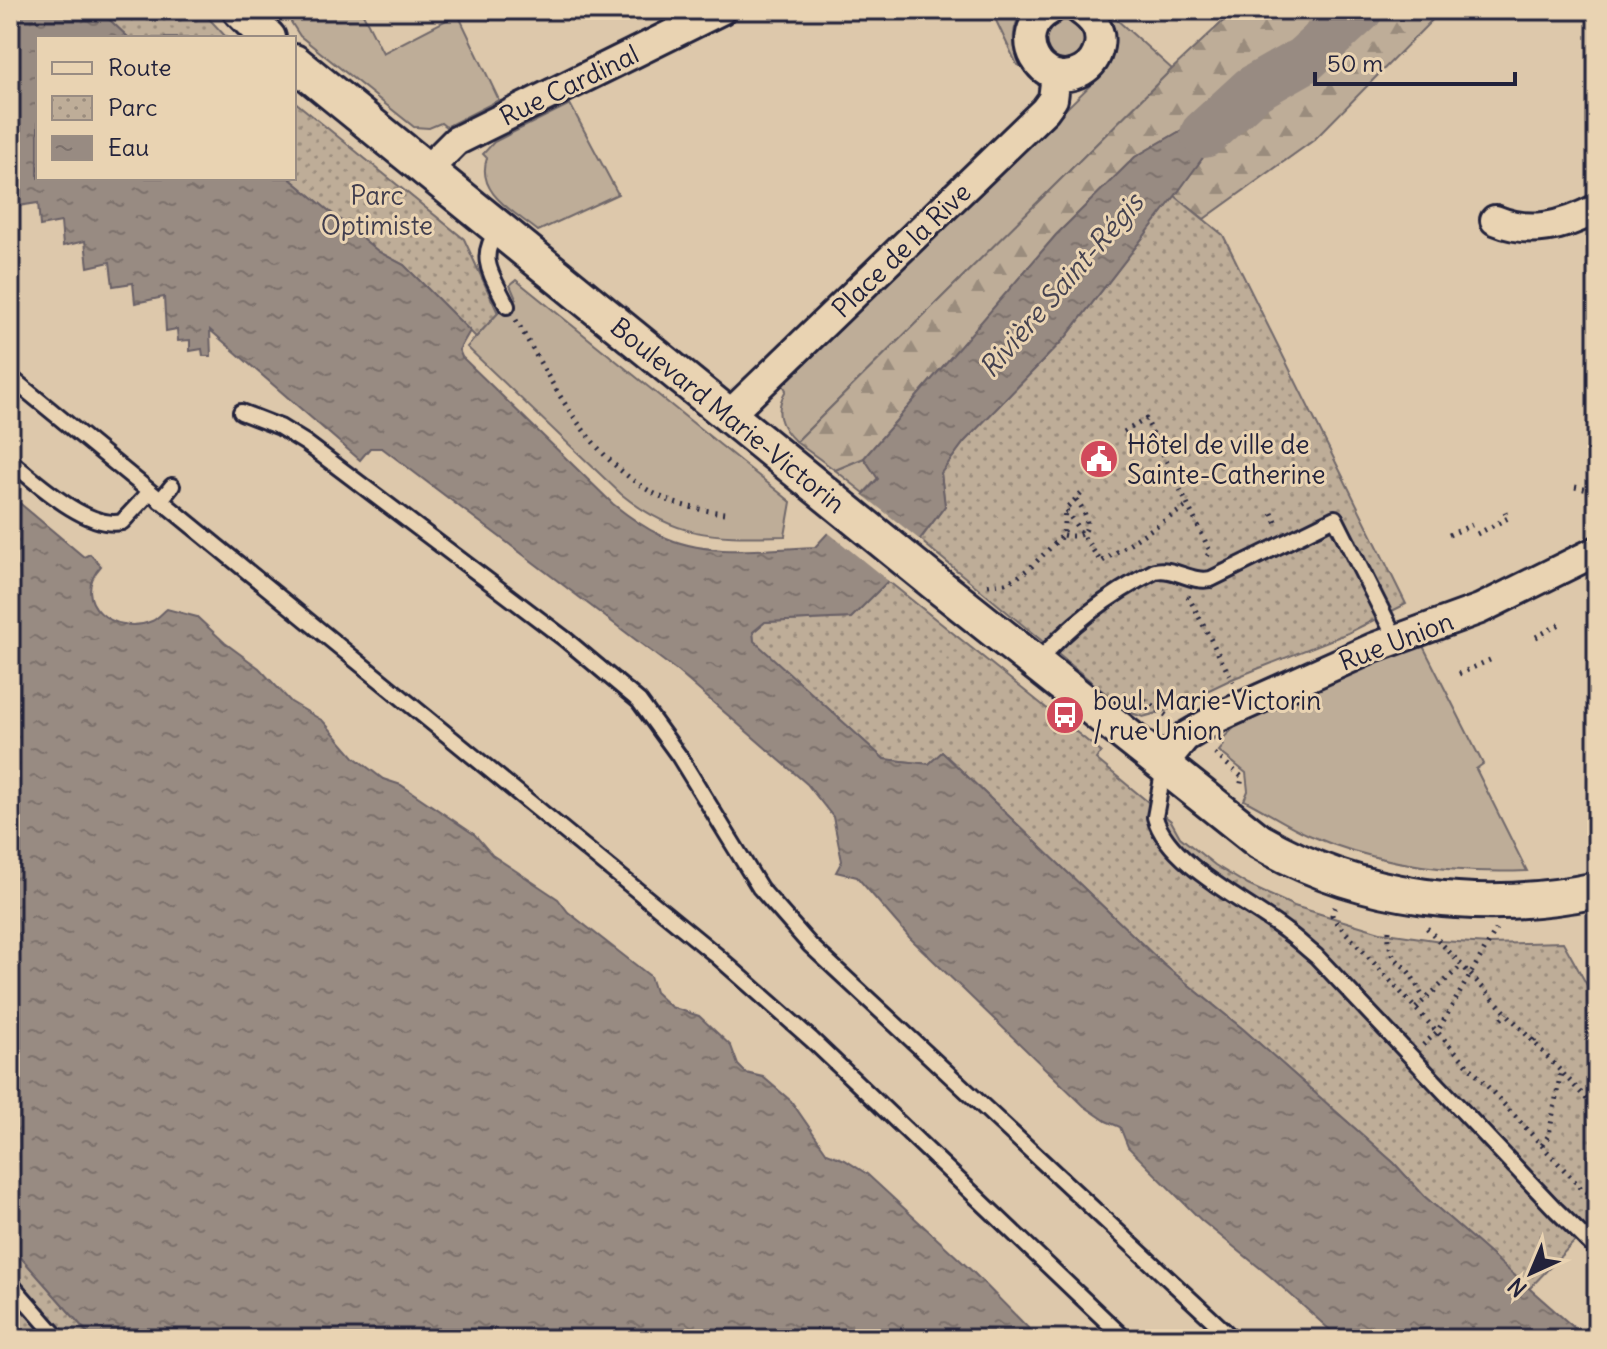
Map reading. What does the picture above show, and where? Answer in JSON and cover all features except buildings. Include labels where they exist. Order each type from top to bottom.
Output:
[{"type":"street","points":[[240,10],[266,36]]},
{"type":"street","name":"Rue Cardinal","points":[[425,172],[456,141],[721,10]]},
{"type":"street","points":[[1050,10],[1037,20],[1029,41],[1037,63],[1045,71],[1056,75],[1079,73],[1096,58],[1099,36],[1096,24],[1080,10]]},
{"type":"street","name":"Boulevard Marie-Victorin","points":[[296,64],[425,172],[1259,841],[1312,868],[1368,887],[1429,897],[1490,901],[1544,899],[1597,890]]},
{"type":"street","name":"Place de la Rive","points":[[728,416],[1045,110],[1053,99],[1056,75]]},
{"type":"street","points":[[1495,220],[1509,226],[1537,228],[1573,221],[1597,209]]},
{"type":"street","name":"Rue Union","points":[[1164,767],[1178,744],[1208,722],[1396,639],[1480,609],[1597,551]]},
{"type":"lane","points":[[498,230],[489,242],[487,261],[507,306]]},
{"type":"lane","points":[[10,377],[716,955],[812,1040],[1125,1339]]},
{"type":"lane","points":[[241,412],[280,427],[306,443],[552,629],[639,701],[679,756],[760,888],[810,945],[1233,1339]]},
{"type":"lane","points":[[10,461],[79,513],[99,522],[122,522],[172,486]]},
{"type":"lane","points":[[1036,664],[1058,637],[1077,622],[1155,571],[1165,569],[1195,580],[1211,579],[1335,518],[1396,639]]},
{"type":"lane","points":[[1164,767],[1155,817],[1171,845],[1202,874],[1286,931],[1316,956],[1597,1250]]},
{"type":"lane","points":[[10,1283],[59,1339]]},
{"type":"path","points":[[507,306],[581,428],[623,471],[676,503],[724,513]]},
{"type":"path","points":[[1124,432],[1146,419],[1210,551]]},
{"type":"path","points":[[1575,487],[1597,492]]},
{"type":"path","points":[[983,585],[1005,583],[1018,577],[1063,535],[1065,509],[1078,496],[1088,519],[1087,529],[1073,537],[1063,535]]},
{"type":"path","points":[[1065,509],[1101,562],[1187,506]]},
{"type":"path","points":[[1477,534],[1508,518],[1503,507]]},
{"type":"path","points":[[1449,535],[1472,525]]},
{"type":"path","points":[[1188,594],[1188,600],[1234,683]]},
{"type":"path","points":[[1536,637],[1562,623]]},
{"type":"path","points":[[1459,674],[1492,659]]},
{"type":"path","points":[[1118,704],[1142,698],[1167,716]]},
{"type":"path","points":[[1215,754],[1242,777],[1238,801]]},
{"type":"path","points":[[1335,907],[1332,915],[1437,1032],[1581,1188],[1597,1198]]},
{"type":"path","points":[[1426,927],[1597,1110]]},
{"type":"path","points":[[1389,930],[1392,954],[1415,980],[1417,989],[1425,999]]},
{"type":"path","points":[[1437,1032],[1496,930]]},
{"type":"path","points":[[1416,1008],[1463,965]]},
{"type":"path","points":[[1501,1019],[1507,1013]]},
{"type":"path","points":[[1534,1041],[1540,1035]]},
{"type":"path","points":[[1542,1145],[1549,1135],[1561,1071]]},
{"type":"green space","points":[[99,10],[201,10],[225,36],[127,36]]},
{"type":"green space","points":[[291,10],[361,10],[383,53],[458,14],[499,100],[446,127],[441,123],[429,128],[414,127],[300,36],[291,22]]},
{"type":"green space","points":[[991,10],[1024,10],[1016,23],[1014,37],[1020,66],[1017,65]]},
{"type":"green space","points":[[1235,10],[1442,10],[1314,140],[1204,219],[1175,196],[1251,90],[1135,157],[1056,235],[864,458],[835,470],[796,442],[1172,69]]},
{"type":"green space","points":[[1107,11],[1172,69],[796,442],[780,418],[780,405],[786,390],[783,385],[1107,69],[1115,40]]},
{"type":"green space","points":[[1065,20],[1079,26],[1085,40],[1079,54],[1065,60],[1051,54],[1045,40],[1051,26]]},
{"type":"green space","name":"Parc Optimiste","points":[[296,103],[464,239],[498,313],[476,337],[404,265],[379,252],[291,180],[296,180]]},
{"type":"green space","points":[[570,104],[618,194],[538,231],[509,209],[492,191],[485,170],[487,158],[483,154],[494,142]]},
{"type":"green space","points":[[1175,196],[1223,235],[1406,604],[1348,633],[1232,679],[1165,711],[1143,717],[1128,712],[920,540],[945,506],[941,473],[964,442],[1066,337]]},
{"type":"green space","points":[[516,280],[791,502],[785,536],[698,533],[661,520],[621,494],[467,347],[498,313],[516,299],[510,285]]},
{"type":"green space","points":[[864,458],[878,478],[864,493],[835,470]]},
{"type":"green space","points":[[888,581],[1101,752],[1096,759],[1171,821],[1180,837],[1215,865],[1248,885],[1294,906],[1380,932],[1489,944],[1563,942],[1597,1003],[1597,1218],[1529,1289],[1424,1196],[1394,1163],[1243,1029],[1163,964],[942,752],[929,764],[884,759],[754,642],[753,632],[765,622],[851,618]]},
{"type":"green space","points":[[1422,644],[1483,764],[1476,769],[1527,871],[1444,869],[1389,860],[1335,845],[1301,831],[1244,800],[1248,791],[1246,773],[1219,751],[1224,745],[1220,741],[1235,727],[1384,658]]},
{"type":"green space","points":[[10,1245],[93,1339],[10,1339]]},
{"type":"water","points":[[10,10],[99,10],[127,36],[36,36],[36,180],[291,180],[379,252],[404,265],[470,331],[459,350],[462,357],[613,504],[636,521],[660,535],[697,547],[756,550],[815,547],[878,479],[864,458],[1056,235],[1135,157],[1253,89],[1066,337],[964,442],[941,473],[945,506],[888,581],[851,618],[765,622],[753,632],[754,641],[884,759],[929,764],[942,752],[1163,964],[1243,1029],[1394,1163],[1424,1196],[1587,1339],[1340,1339],[1201,1220],[1128,1147],[1120,1127],[1084,1106],[910,938],[857,877],[836,872],[842,861],[833,817],[807,784],[677,671],[382,448],[370,448],[360,460],[210,330],[211,356],[203,356],[202,349],[190,351],[190,340],[178,341],[177,329],[166,331],[164,297],[135,303],[133,283],[113,286],[110,262],[88,267],[85,241],[63,246],[61,222],[40,226],[38,203],[18,206],[13,172],[10,172]]},
{"type":"water","points":[[10,495],[84,557],[90,554],[101,566],[92,579],[90,592],[100,613],[111,620],[138,625],[152,621],[167,609],[197,617],[259,668],[291,702],[323,721],[354,757],[383,779],[401,785],[475,835],[492,855],[558,899],[568,912],[650,976],[655,992],[671,1007],[699,1016],[731,1046],[738,1065],[746,1073],[763,1077],[791,1101],[827,1153],[867,1174],[973,1272],[1039,1339],[93,1339],[10,1245]]},
{"type":"pier","points":[[859,492],[924,543],[892,584],[825,530]]},
{"type":"waterway","name":"Rivière Saint-Régis","points":[[1204,134],[1253,89],[1304,60],[1359,10]]},
{"type":"place","name":"Hôtel de ville de Sainte-Catherine","points":[[1099,459]]},
{"type":"place","name":"boul. Marie-Victorin / rue Union","points":[[1065,715]]}]
